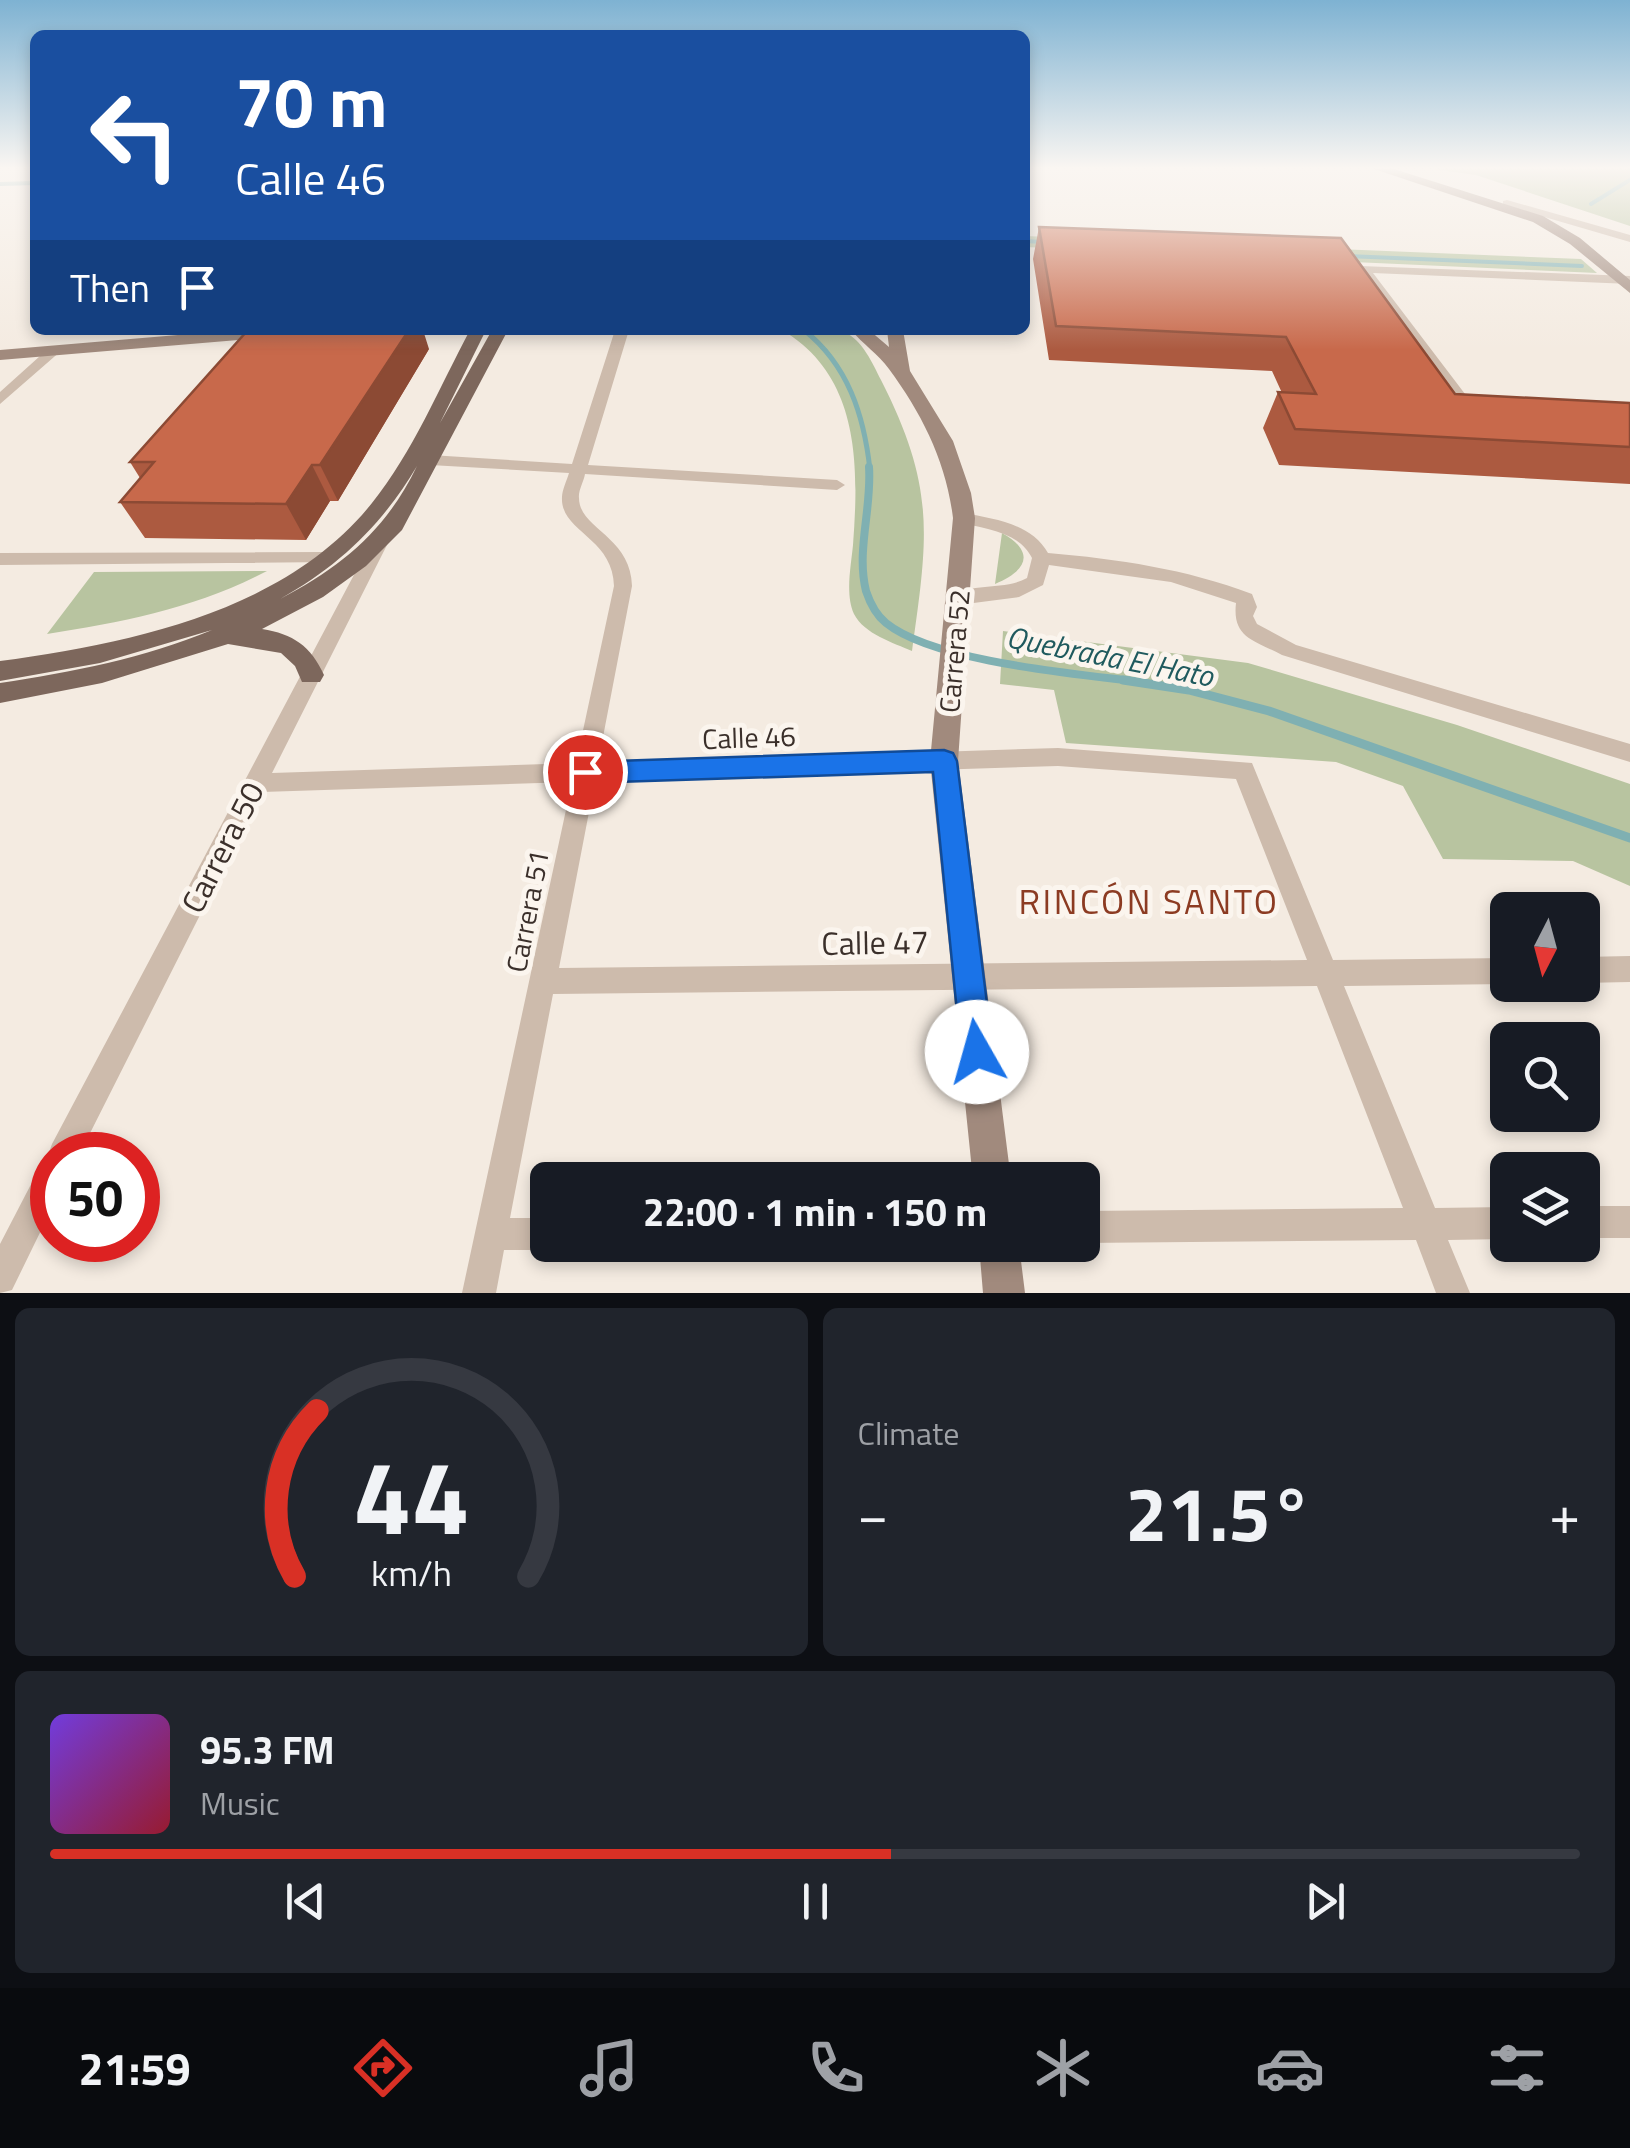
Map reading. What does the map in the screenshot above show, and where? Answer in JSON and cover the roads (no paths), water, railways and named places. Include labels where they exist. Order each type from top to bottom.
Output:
[{"type":"main road","points":[[1557,229],[1628,280]]},
{"type":"main road","points":[[1574,229],[1602,248],[1628,280]]},
{"type":"main road","points":[[0,355],[238,335]]},
{"type":"main road","points":[[0,671],[92,656],[172,634],[245,606],[327,558],[365,526],[390,491],[475,335]]},
{"type":"main road","points":[[0,693],[112,672],[222,636],[322,585],[381,539],[408,505],[497,335]]},
{"type":"main road","points":[[865,335],[901,374]]},
{"type":"main road","points":[[896,335],[901,374]]},
{"type":"main road","name":"Carrera 52","points":[[901,374],[948,452],[962,495],[964,518],[944,761],[990,1162]]},
{"type":"main road","points":[[222,636],[260,637],[287,644],[306,660],[311,675]]},
{"type":"main road","points":[[1001,1262],[1004,1293]]},
{"type":"street","points":[[1590,229],[1630,241]]},
{"type":"street","points":[[1602,248],[1630,241]]},
{"type":"street","points":[[1480,424],[1363,271],[1370,268],[1628,280]]},
{"type":"street","name":"Carrera 51","points":[[479,1293],[625,570],[614,550],[572,509],[571,484],[620,335]]},
{"type":"street","points":[[0,400],[56,350]]},
{"type":"street","points":[[430,460],[837,486]]},
{"type":"street","points":[[964,518],[1028,538],[1042,558],[1144,572],[1228,591],[1246,599],[1248,607],[1243,616],[1249,630],[1289,650],[1630,753]]},
{"type":"street","name":"Carrera 50","points":[[76,1132],[381,539]]},
{"type":"street","points":[[0,559],[327,558]]},
{"type":"street","points":[[958,598],[1018,591],[1036,581],[1042,558]]},
{"type":"street","name":"Calle 46","points":[[255,783],[1083,757],[1244,770],[1327,973]]},
{"type":"street","points":[[1600,970],[1630,969]]},
{"type":"street","name":"Calle 47","points":[[543,980],[1490,971]]},
{"type":"street","points":[[1327,973],[1454,1293]]},
{"type":"street","points":[[0,1278],[30,1219]]},
{"type":"street","points":[[1600,1222],[1630,1222]]},
{"type":"street","points":[[1100,1228],[1490,1223]]},
{"type":"street","points":[[491,1234],[530,1234]]},
{"type":"waterway","points":[[1030,241],[1043,242]]},
{"type":"waterway","points":[[1347,256],[1582,266]]},
{"type":"waterway","name":"Quebrada El Hato","points":[[809,335],[832,359],[851,392],[870,470]]},
{"type":"waterway","name":"Quebrada El Hato","points":[[869,467],[863,576],[871,604],[886,623],[937,648],[971,657],[1141,682]]},
{"type":"waterway","name":"Quebrada El Hato","points":[[1123,680],[1189,690],[1269,711],[1630,838]]},
{"type":"district","name":"RINCÓN SANTO","points":[[1149,901]]}]
